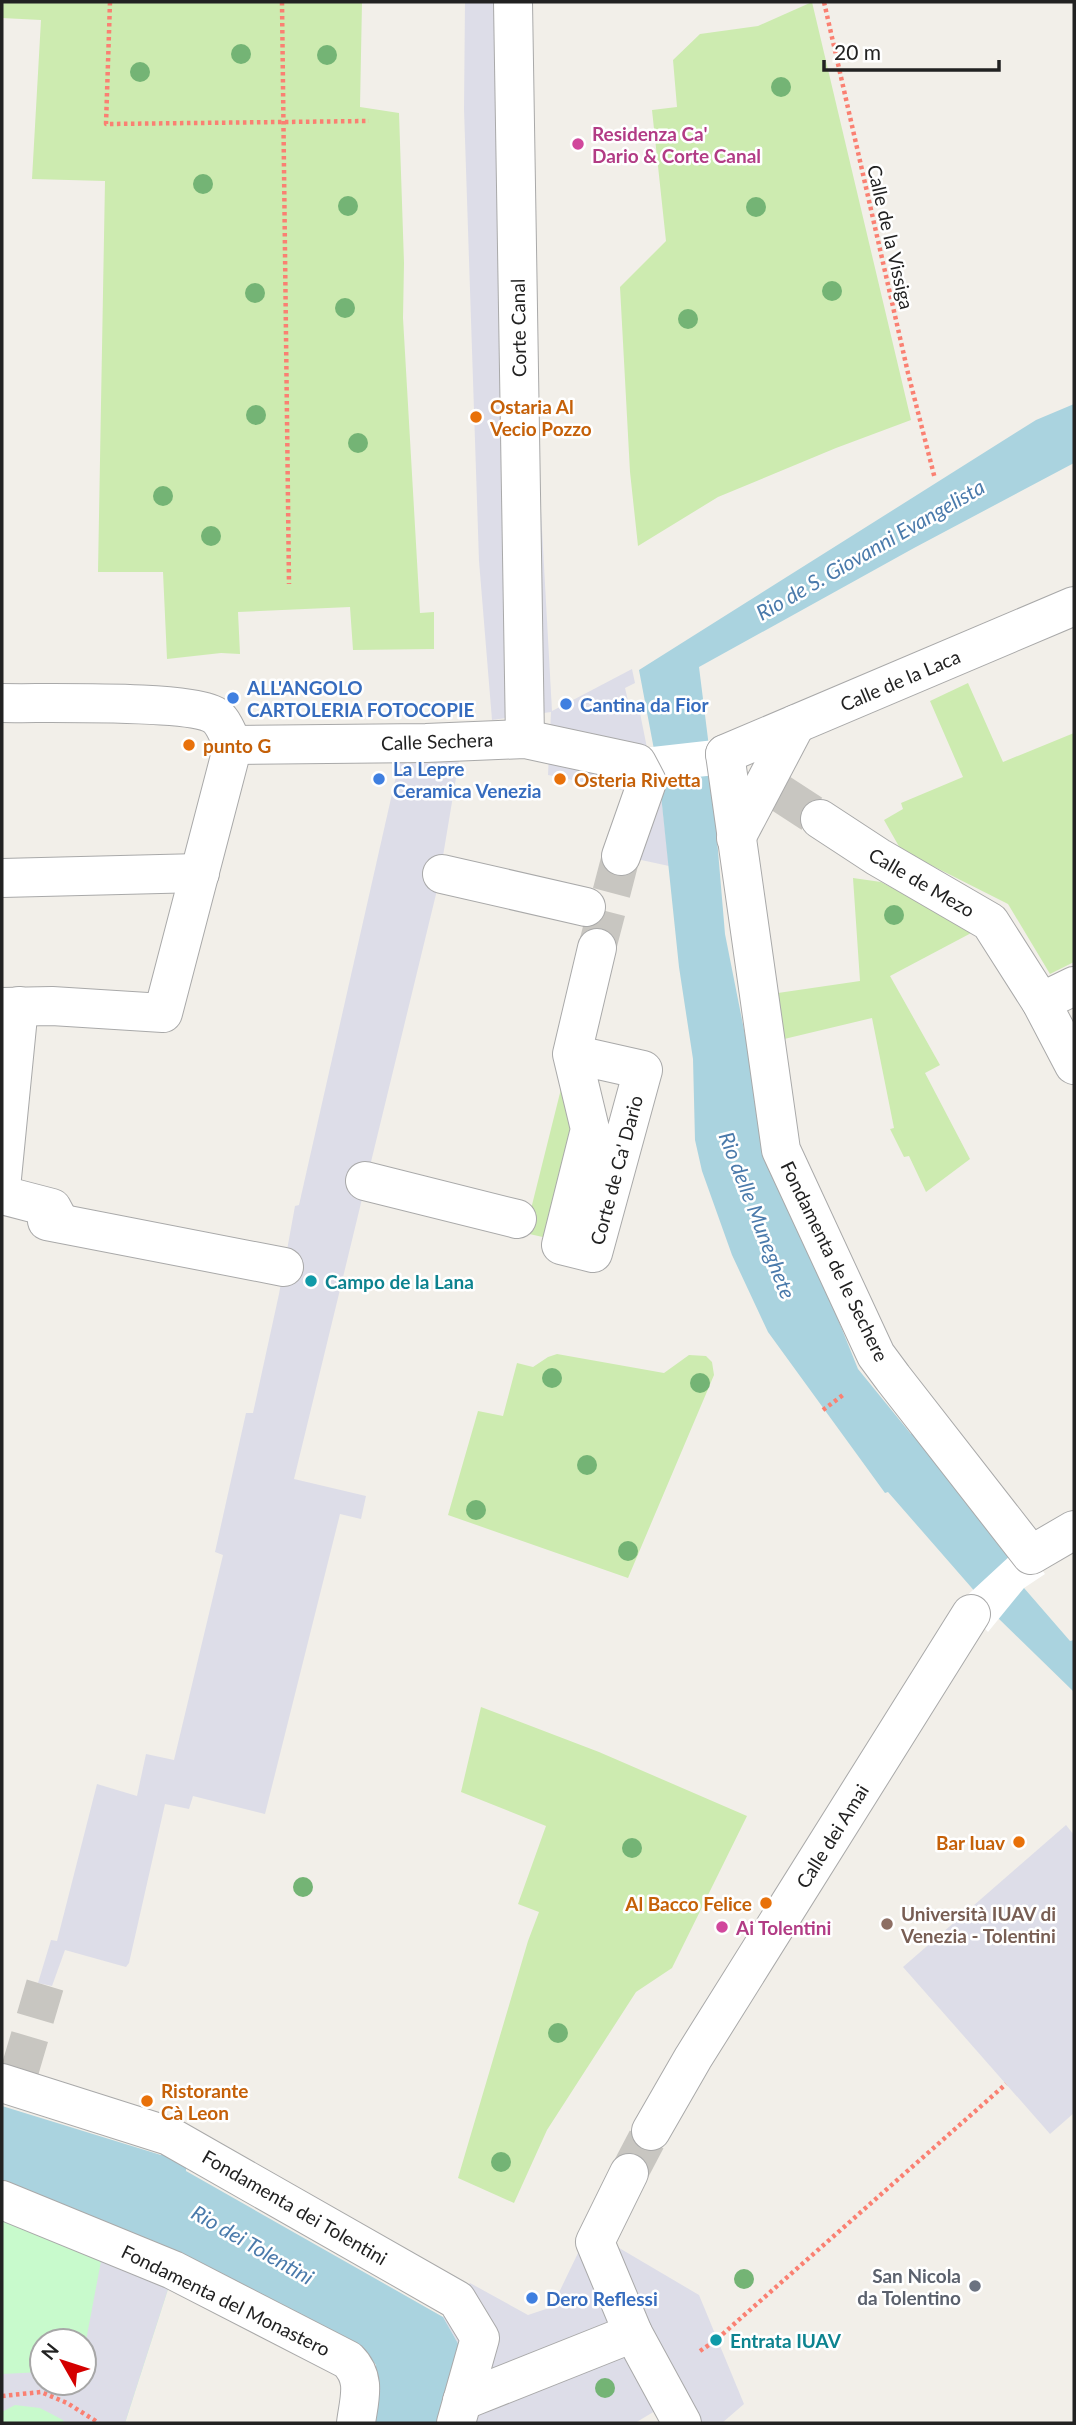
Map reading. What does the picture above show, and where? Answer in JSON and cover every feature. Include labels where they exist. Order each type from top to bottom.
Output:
[{"type":"street","name":"Corte Canal","points":[[513,2],[525,739]]},
{"type":"street","name":"Calle de la Laca","points":[[725,754],[1074,606]]},
{"type":"street","points":[[2,704],[162,705],[203,710],[218,718],[233,745],[163,1013],[52,1006],[10,1007],[2,1178]]},
{"type":"street","points":[[736,838],[772,788],[796,724]]},
{"type":"street","name":"Calle Sechera","points":[[233,745],[426,751],[525,739],[637,763],[647,782],[621,856]]},
{"type":"street","points":[[725,754],[772,788]]},
{"type":"street","name":"Fondamenta de le Sechere","points":[[725,754],[781,1150],[876,1355],[1031,1555],[1074,1530]]},
{"type":"street","name":"Calle de Mezo","points":[[820,819],[878,857],[990,922],[1058,994],[1074,1065]]},
{"type":"street","points":[[2,878],[200,873]]},
{"type":"street","points":[[442,874],[586,907]]},
{"type":"street","points":[[574,1060],[597,948]]},
{"type":"street","name":"Corte de Ca' Dario","points":[[574,1060],[643,1070],[640,1080],[607,1134],[588,1209]]},
{"type":"street","name":"Corte de Ca' Dario","points":[[574,1060],[607,1134]]},
{"type":"street","points":[[365,1181],[517,1219]]},
{"type":"street","points":[[27,1213],[284,1267]]},
{"type":"street","name":"Calle dei Amai","points":[[651,2131],[700,2046],[971,1614]]},
{"type":"street","name":"Fondamenta dei Tolentini","points":[[12,2081],[169,2136],[457,2300],[480,2338],[459,2412]]},
{"type":"street","points":[[629,2173],[595,2242],[634,2333],[682,2423]]},
{"type":"street","name":"Fondamenta del Monastero","points":[[2,2200],[173,2270],[348,2360],[358,2370],[361,2383],[355,2423]]},
{"type":"street","points":[[459,2412],[634,2333]]},
{"type":"path","points":[[110,2],[106,124],[369,121]]},
{"type":"path","points":[[282,2],[289,584]]},
{"type":"path","name":"Calle de la Vissiga","points":[[824,2],[908,373],[935,479]]},
{"type":"path","points":[[658,2378],[716,2340],[1006,2084]]},
{"type":"path","points":[[2,2396],[41,2392],[67,2403],[99,2423]]},
{"type":"green space","points":[[2,2],[362,2],[360,107],[399,113],[403,318],[420,613],[434,612],[434,649],[353,650],[350,607],[238,612],[240,654],[221,653],[167,659],[163,572],[98,572],[105,181],[32,179],[41,20],[2,18]]},
{"type":"green space","points":[[812,2],[911,420],[718,497],[638,546],[630,472],[620,287],[666,241],[652,110],[677,107],[673,60],[700,34],[758,26]]},
{"type":"green space","points":[[968,683],[1003,762],[1074,733],[1074,962],[1050,974],[1008,904],[901,850],[884,820],[903,809],[901,803],[963,777],[930,701]]},
{"type":"green space","points":[[853,878],[881,882],[975,931],[890,976],[940,1065],[925,1073],[970,1159],[926,1192],[909,1156],[904,1157],[890,1129],[894,1128],[872,1018],[780,1040],[771,994],[860,981]]},
{"type":"green space","points":[[565,1073],[585,1129],[556,1240],[525,1233]]},
{"type":"green space","points":[[557,1354],[664,1373],[689,1355],[706,1356],[712,1362],[714,1375],[628,1578],[448,1515],[478,1411],[503,1416],[517,1363],[533,1367]]},
{"type":"green space","points":[[481,1707],[599,1752],[747,1816],[672,1968],[636,1992],[547,2130],[514,2203],[458,2178],[539,1912],[518,1904],[546,1826],[461,1792]]},
{"type":"green space","points":[[2,2211],[169,2286],[125,2423],[2,2423]]},
{"type":"shaded area","points":[[465,2],[522,2],[539,475],[552,711],[632,669],[635,683],[625,688],[629,705],[638,703],[647,748],[659,776],[669,866],[618,855],[636,793],[548,775],[551,712],[492,720],[479,561],[464,109]]},
{"type":"shaded area","name":"Campo de la Lana","points":[[459,760],[438,886],[294,1479],[366,1496],[361,1519],[340,1514],[265,1814],[193,1796],[189,1809],[165,1804],[129,1963],[126,1967],[65,1950],[52,1986],[38,1983],[51,1940],[57,1941],[97,1784],[137,1796],[146,1754],[174,1760],[223,1555],[215,1552],[246,1413],[253,1413],[295,1206],[299,1205],[399,763]]},
{"type":"shaded area","points":[[1066,1825],[1074,1835],[1074,2113],[1050,2134],[903,1967]]},
{"type":"shaded area","points":[[595,2242],[609,2242],[699,2295],[744,2404],[722,2423],[661,2423],[655,2411],[635,2423],[439,2423],[460,2347],[443,2317],[470,2283],[528,2315],[552,2307],[578,2253]]},
{"type":"shaded area","points":[[102,2256],[169,2286],[125,2423],[64,2423],[40,2408],[15,2405],[2,2412],[2,2374],[28,2373],[28,2397],[98,2397],[98,2327],[89,2327]]},
{"type":"water","points":[[1074,404],[1074,463],[699,667],[714,813],[722,814],[717,839],[725,934],[772,1171],[858,1369],[911,1434],[917,1431],[934,1462],[1008,1557],[1024,1588],[1070,1641],[1074,1640],[1074,1692],[998,1618],[888,1492],[885,1493],[768,1332],[732,1255],[702,1171],[695,1140],[693,1059],[679,967],[659,776],[639,670],[1036,420]]},
{"type":"water","name":"Rio dei Tolentini","points":[[2,2106],[161,2155],[166,2151],[186,2163],[186,2171],[443,2317],[460,2347],[439,2423],[369,2423],[376,2365],[368,2355],[2,2184]]},
{"type":"pier","points":[[723,739],[727,774],[647,782],[643,748]]},
{"type":"pier","points":[[1023,1544],[1045,1574],[1024,1588],[988,1632],[960,1602]]},
{"type":"tunnel","points":[[780,793],[820,819]]},
{"type":"tunnel","points":[[597,948],[621,856]]},
{"type":"tunnel","points":[[19,2073],[45,1985]]},
{"type":"tunnel","points":[[629,2173],[651,2131]]},
{"type":"place","name":"Residenza Ca' Dario & Corte Canal","points":[[578,144]]},
{"type":"place","name":"Ostaria Al Vecio Pozzo","points":[[476,417]]},
{"type":"place","name":"ALL'ANGOLO CARTOLERIA FOTOCOPIE","points":[[233,698]]},
{"type":"place","name":"Cantina da Fior","points":[[566,704]]},
{"type":"place","name":"punto G","points":[[189,745]]},
{"type":"place","name":"La Lepre Ceramica Venezia","points":[[379,779]]},
{"type":"place","name":"Osteria Rivetta","points":[[560,779]]},
{"type":"place","name":"Campo de la Lana","points":[[311,1281]]},
{"type":"place","name":"Bar Iuav","points":[[1019,1842]]},
{"type":"place","name":"Al Bacco Felice","points":[[766,1903]]},
{"type":"place","name":"Università IUAV di Venezia - Tolentini","points":[[887,1924]]},
{"type":"place","name":"Ai Tolentini","points":[[722,1927]]},
{"type":"place","name":"Ristorante Cà Leon","points":[[147,2101]]},
{"type":"place","name":"San Nicola da Tolentino","points":[[975,2286]]},
{"type":"place","name":"Dero Reflessi","points":[[532,2298]]},
{"type":"place","name":"Entrata IUAV","points":[[716,2340]]},
{"type":"water label","name":"Rio de S. Giovanni Evangelista","points":[[870,549]]},
{"type":"water label","name":"Rio delle Muneghete","points":[[758,1215]]}]
